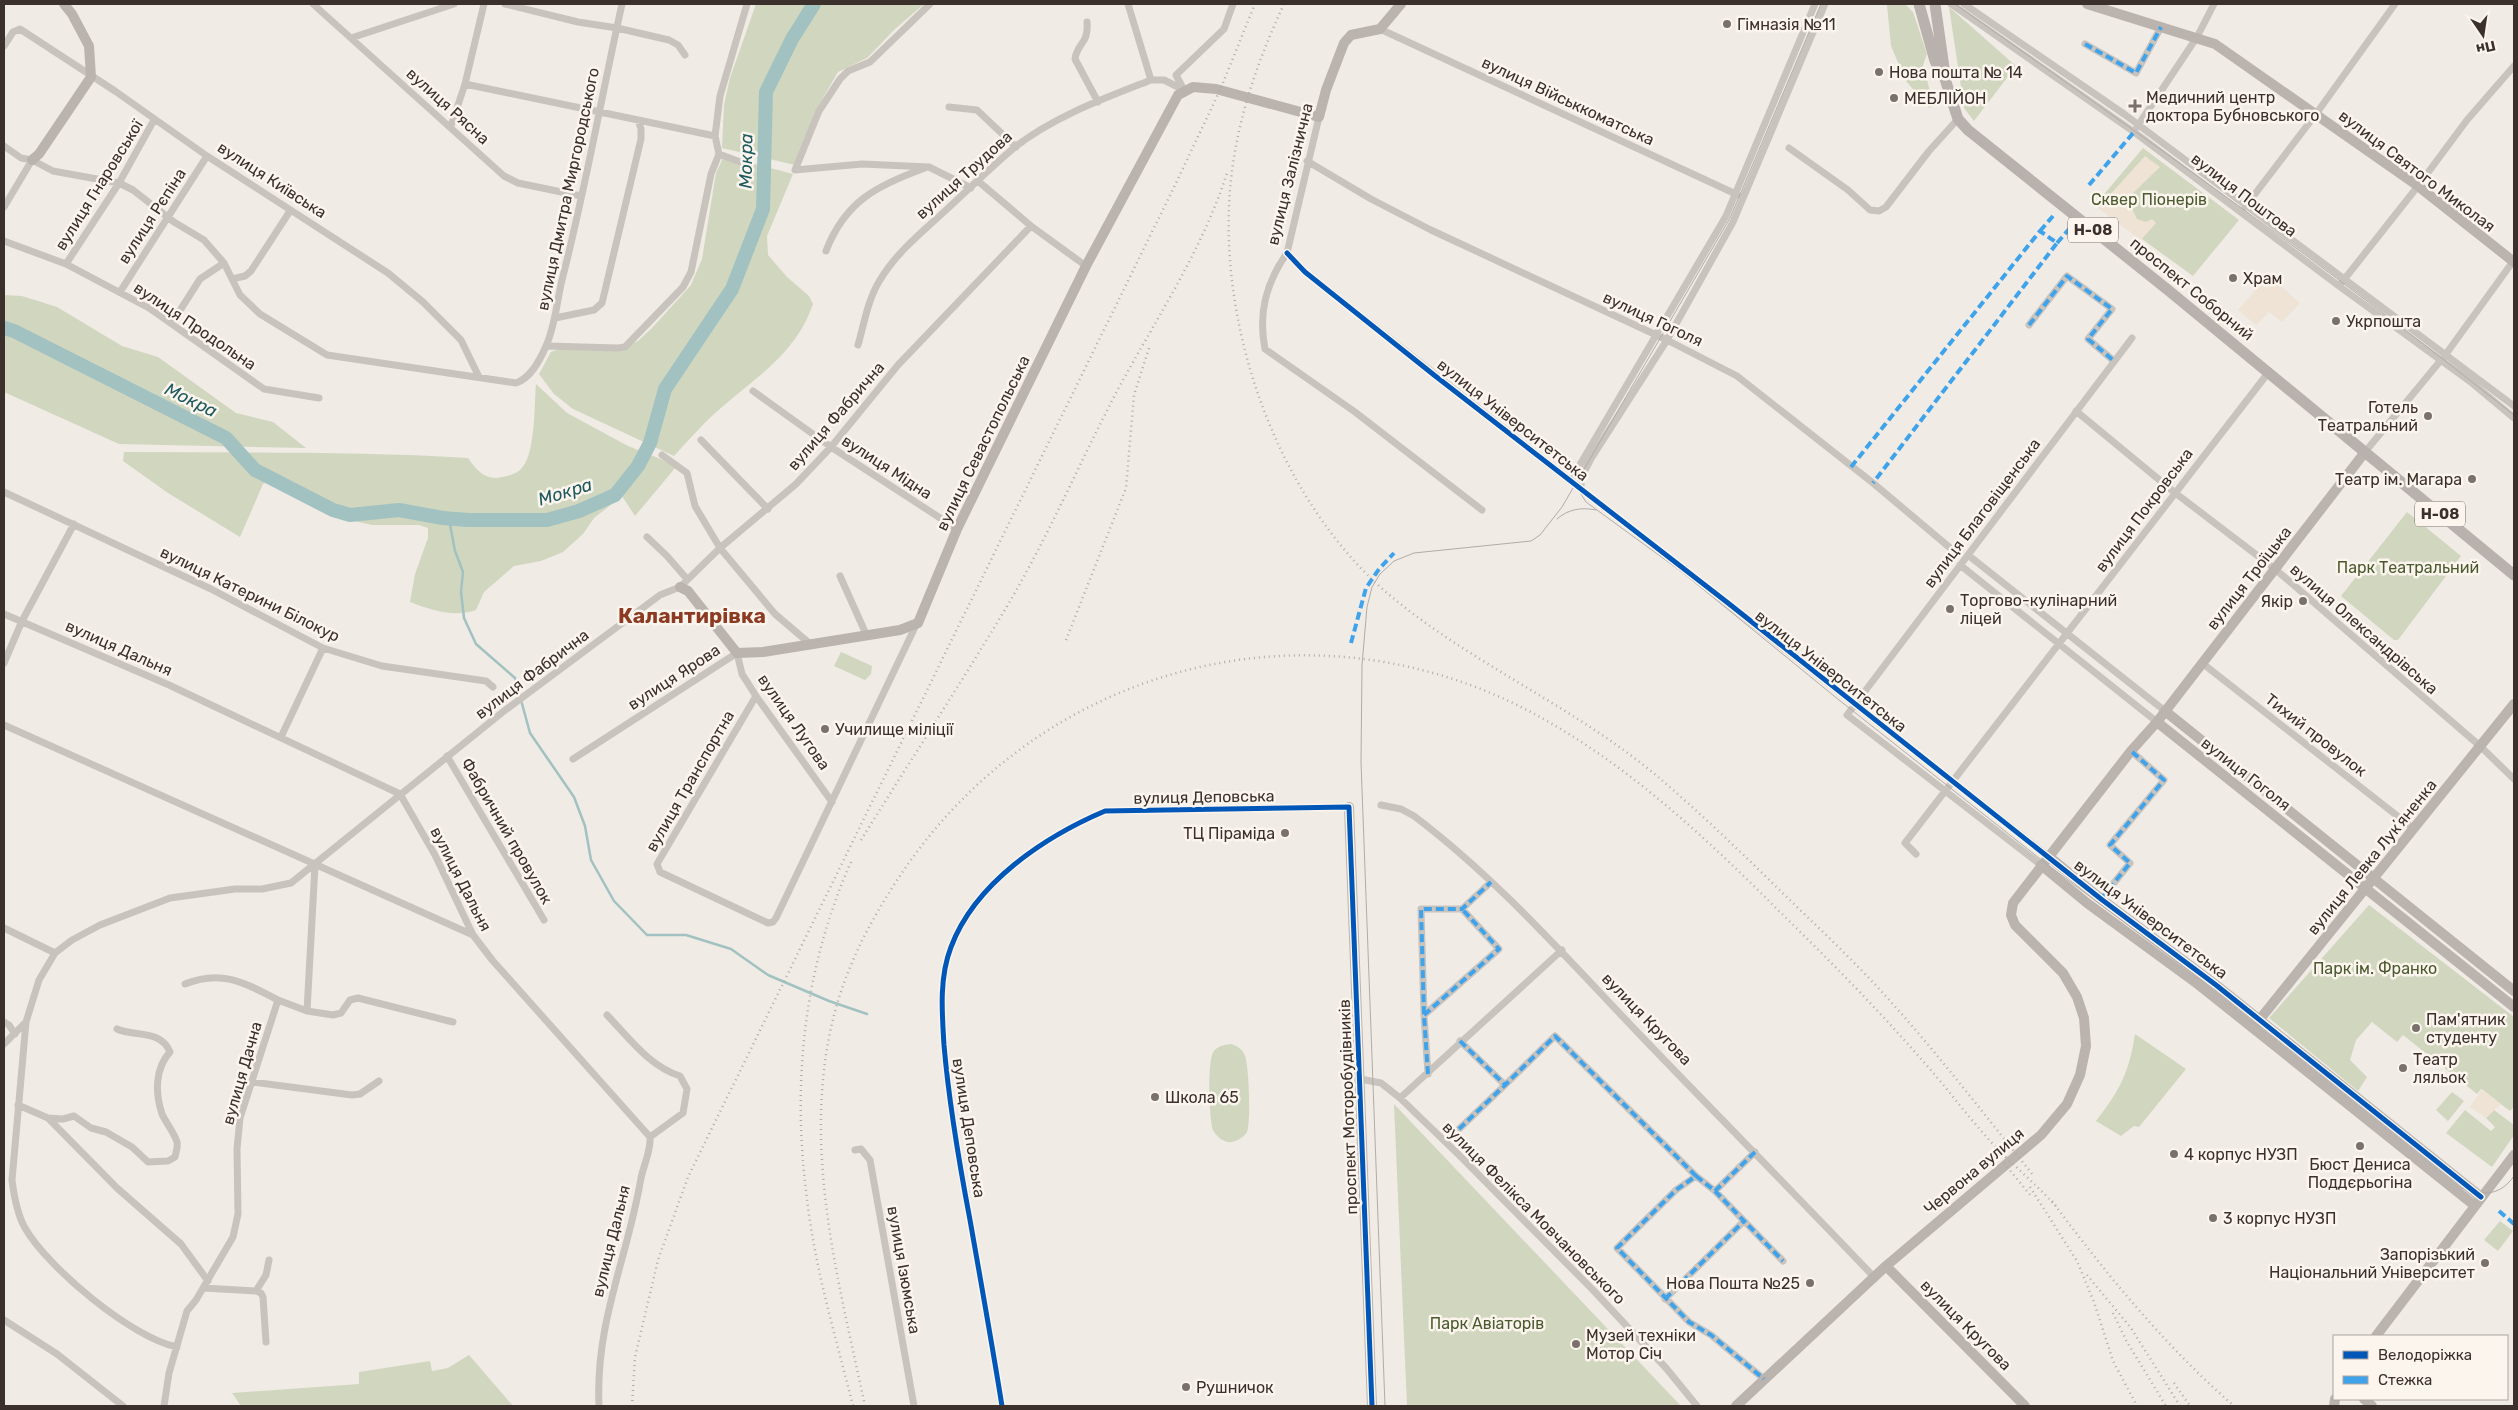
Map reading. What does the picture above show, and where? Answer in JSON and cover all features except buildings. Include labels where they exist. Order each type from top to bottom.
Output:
[{"type":"main road","name":"проспект Соборний","points":[[1920,4],[1935,61],[1946,82],[1958,119],[1968,130],[2268,372],[2514,575]]},
{"type":"main road","name":"проспект Соборний","points":[[1936,4],[1946,82]]},
{"type":"main road","name":"проспект Соборний","points":[[2365,452],[2514,566]]},
{"type":"street","points":[[4,206],[32,160],[39,154],[91,77],[89,46],[64,4]]},
{"type":"street","name":"вулиця Рясна","points":[[313,4],[451,126],[504,176],[518,183],[581,196]]},
{"type":"street","points":[[351,38],[454,4]]},
{"type":"street","points":[[451,126],[465,84],[484,4]]},
{"type":"street","points":[[506,4],[578,22],[617,28],[669,40],[678,45],[685,55]]},
{"type":"street","name":"вулиця Дмитра Миргородського","points":[[479,377],[516,383],[528,376],[547,346],[577,221],[622,4]]},
{"type":"street","points":[[547,346],[618,348],[625,346],[683,286],[691,272],[711,174],[719,154],[715,136],[720,96],[747,4]]},
{"type":"street","points":[[930,4],[870,62],[848,71],[840,79],[819,111],[795,170],[862,164],[929,166],[971,188]]},
{"type":"street","points":[[1128,4],[1152,80],[1164,80],[1184,90],[1194,88],[1216,89],[1319,117]]},
{"type":"street","points":[[1184,90],[1176,75],[1224,29],[1230,19],[1233,4]]},
{"type":"street","points":[[1380,29],[1401,4]]},
{"type":"street","points":[[1571,480],[1726,216],[1815,4]]},
{"type":"street","points":[[1581,488],[1581,478],[1588,465],[1667,340],[1744,198],[1825,4]]},
{"type":"street","name":"вулиця Поштова","points":[[1951,4],[2134,132],[2441,360],[2514,418]]},
{"type":"street","name":"вулиця Поштова","points":[[1964,4],[2139,125],[2247,204],[2514,406]]},
{"type":"street","name":"вулиця Святого Миколая","points":[[2087,4],[2215,44],[2418,186],[2514,261]]},
{"type":"street","points":[[2134,132],[2197,37],[2214,4]]},
{"type":"street","points":[[2242,212],[2316,114],[2395,4]]},
{"type":"street","points":[[1087,22],[1088,33],[1075,59],[1098,102]]},
{"type":"street","points":[[2085,44],[2136,73],[2161,27]]},
{"type":"street","name":"вулиця Київська","points":[[4,46],[13,32],[20,29],[207,156],[388,273],[423,302],[461,340],[479,377]]},
{"type":"street","name":"вулиця Залізнична","points":[[1380,29],[1351,36],[1344,43],[1326,90],[1307,162],[1287,254],[1276,269],[1263,303],[1262,334],[1265,349],[1355,412],[1482,510]]},
{"type":"street","name":"вулиця Військкоматська","points":[[1380,29],[1744,198]]},
{"type":"street","points":[[2339,286],[2467,120],[2514,66]]},
{"type":"street","name":"вулиця Трудова","points":[[858,345],[870,300],[879,280],[914,240],[978,181],[1016,147],[1047,126],[1098,102],[1152,80]]},
{"type":"street","points":[[465,84],[715,136]]},
{"type":"street","name":"вулиця Севастопольська","points":[[776,918],[918,623],[957,529],[1086,266],[1172,102],[1184,90]]},
{"type":"street","points":[[949,107],[977,110],[1016,147]]},
{"type":"street","points":[[1789,148],[1848,190],[1870,210],[1879,211],[1886,207],[1929,151],[1958,119]]},
{"type":"street","name":"вулиця Гнаровської","points":[[66,264],[118,183],[154,120]]},
{"type":"street","points":[[555,318],[594,310],[602,303],[641,139],[641,129],[638,120]]},
{"type":"street","points":[[4,146],[21,158],[32,160],[53,171],[118,183],[133,190],[167,216],[204,240],[224,263],[240,295],[260,314],[327,355],[479,377]]},
{"type":"street","points":[[719,154],[751,166]]},
{"type":"street","name":"вулиця Рєпіна","points":[[120,292],[207,156]]},
{"type":"street","name":"вулиця Гоголя","points":[[1307,162],[1371,200],[1657,335],[1737,376],[1873,483],[1955,552]]},
{"type":"street","points":[[826,250],[831,238],[852,207],[887,182],[929,166]]},
{"type":"street","points":[[978,181],[1031,226],[1086,266]]},
{"type":"street","points":[[232,279],[245,276],[251,271],[290,211]]},
{"type":"street","name":"вулиця Фабрична","points":[[4,1044],[26,1022],[39,980],[55,954],[72,940],[100,925],[170,898],[202,892],[278,887],[291,883],[447,756],[660,595],[684,583],[720,548],[768,509],[831,447],[898,365],[1031,226]]},
{"type":"street","name":"вулиця Продольна","points":[[4,241],[66,264],[120,292],[172,323],[264,389],[318,398]]},
{"type":"street","name":"вулиця Університетська","points":[[1287,254],[1305,272],[1434,375],[1571,480],[2101,899],[2216,984],[2481,1197]]},
{"type":"street","name":"вулиця Троїцька","points":[[2011,915],[2013,903],[2041,865],[2131,751],[2157,722],[2365,452],[2446,354],[2514,261]]},
{"type":"street","points":[[172,323],[200,279],[224,263]]},
{"type":"street","points":[[2029,325],[2067,276],[2112,309],[2088,339],[2114,361]]},
{"type":"street","name":"вулиця Благовіщенська","points":[[1847,715],[2132,338]]},
{"type":"street","name":"вулиця Покровська","points":[[1916,854],[1905,843],[2060,645],[2174,492],[2268,372]]},
{"type":"street","name":"вулиця Мідна","points":[[753,391],[831,447],[957,529]]},
{"type":"street","name":"вулиця Олександрівська","points":[[2076,411],[2174,492],[2275,569],[2480,746],[2514,778]]},
{"type":"street","points":[[701,440],[768,509]]},
{"type":"street","points":[[662,455],[687,473],[695,506],[720,548],[775,614],[809,644]]},
{"type":"street","name":"вулиця Катерини Білокур","points":[[4,492],[211,589],[323,648],[382,666],[486,681],[493,688]]},
{"type":"street","points":[[4,663],[22,621],[74,524]]},
{"type":"street","name":"вулиця Лугова","points":[[647,537],[668,556],[688,591],[738,653],[742,674],[832,802]]},
{"type":"street","name":"вулиця Гоголя","points":[[1968,554],[2514,991]]},
{"type":"street","name":"вулиця Гоголя","points":[[1960,565],[2514,1007]]},
{"type":"street","points":[[840,576],[866,634]]},
{"type":"street","name":"вулиця Дальня","points":[[4,614],[281,737],[400,794],[435,855],[473,935],[493,961],[650,1137],[650,1145],[644,1161],[638,1197],[605,1322],[598,1381],[599,1406]]},
{"type":"street","name":"вулиця Ярова","points":[[573,759],[738,653],[763,652],[900,630],[918,623]]},
{"type":"street","points":[[281,737],[323,648]]},
{"type":"street","name":"Тихий провулок","points":[[2202,663],[2414,829]]},
{"type":"street","name":"вулиця Транспортна","points":[[756,696],[657,864],[660,872],[768,923],[776,918]]},
{"type":"street","name":"вулиця Левка Лукʼяненка","points":[[2253,1029],[2514,704]]},
{"type":"street","name":"вулиця Університетська","points":[[1847,715],[2041,865],[2087,903],[2198,985],[2474,1205]]},
{"type":"street","points":[[4,725],[473,935]]},
{"type":"street","points":[[2101,899],[2130,863],[2110,845],[2164,780],[2131,751]]},
{"type":"street","name":"Фабричний провулок","points":[[447,756],[544,920]]},
{"type":"street","name":"вулиця Кругова","points":[[1381,805],[1401,809],[1414,816],[1492,882],[1562,950],[1644,1039],[1874,1277]]},
{"type":"street","name":"проспект Моторобудівників","points":[[1349,806],[1372,1406]]},
{"type":"street","name":"вулиця Деповська","points":[[1002,1406],[948,1099],[943,1026],[942,986],[951,947],[977,900],[1024,858],[1073,824],[1105,811],[1349,806]]},
{"type":"street","points":[[307,1011],[314,865]]},
{"type":"street","points":[[1428,1074],[1421,909],[1462,910],[1492,882]]},
{"type":"street","points":[[1424,1015],[1499,949],[1462,910]]},
{"type":"street","name":"Червона вулиця","points":[[1736,1406],[1886,1266],[2041,1135],[2067,1104],[2080,1075],[2086,1046],[2084,1018],[2076,997],[2063,973],[2015,925],[2011,915]]},
{"type":"street","points":[[4,928],[55,954]]},
{"type":"street","points":[[1400,1098],[1562,950]]},
{"type":"street","points":[[185,984],[202,977],[219,977],[247,985],[307,1011],[332,1015],[342,1013],[350,1000],[358,998],[453,1022]]},
{"type":"street","name":"вулиця Дачна","points":[[164,1406],[169,1373],[187,1311],[206,1284],[233,1237],[236,1222],[237,1149],[240,1118],[278,1000]]},
{"type":"street","points":[[607,1015],[642,1053],[666,1071],[680,1076],[687,1088],[683,1113],[650,1137]]},
{"type":"street","points":[[4,1022],[9,1025],[15,1034]]},
{"type":"street","points":[[26,1022],[12,1180],[15,1199],[25,1228],[49,1257],[103,1307],[136,1330],[168,1345],[177,1347]]},
{"type":"street","points":[[18,1105],[48,1118],[62,1119],[74,1116],[91,1128],[106,1132],[125,1142],[148,1162],[168,1161],[175,1157],[177,1141],[162,1114],[158,1098],[158,1070],[162,1060],[170,1052],[169,1047],[150,1034],[117,1029]]},
{"type":"street","points":[[1459,1129],[1555,1036],[1696,1176],[1715,1191],[1783,1262]]},
{"type":"street","points":[[1460,1042],[1505,1085]]},
{"type":"street","name":"вулиця Фелікса Мовчановського","points":[[1360,1079],[1381,1082],[1400,1098],[1579,1276],[1666,1368],[1697,1406]]},
{"type":"street","points":[[252,1082],[352,1095],[360,1094],[380,1081]]},
{"type":"street","points":[[48,1118],[118,1188],[181,1244],[206,1284],[261,1293],[263,1297],[266,1342]]},
{"type":"street","name":"вулиця Ізюмська","points":[[855,1150],[861,1149],[870,1160],[914,1406]]},
{"type":"street","points":[[1715,1191],[1755,1152]]},
{"type":"street","points":[[2377,1335],[2514,1155]]},
{"type":"street","points":[[1696,1176],[1676,1190],[1618,1248],[1689,1322],[1711,1335],[1764,1379]]},
{"type":"street","points":[[1665,1299],[1743,1222]]},
{"type":"street","points":[[256,1291],[266,1275],[269,1260]]},
{"type":"street","name":"вулиця Кругова","points":[[1886,1266],[2025,1406]]},
{"type":"street","points":[[4,1322],[57,1354],[123,1406]]},
{"type":"green space","points":[[756,4],[924,4],[895,29],[867,58],[838,72],[816,110],[795,165],[722,148],[724,105],[730,78]]},
{"type":"green space","points":[[1905,4],[1913,12],[1927,54],[1923,65],[1934,106],[1929,108],[1906,81],[1891,46],[1887,5]]},
{"type":"green space","points":[[1949,7],[2016,66],[1974,121],[1964,108]]},
{"type":"green space","name":"Сквер Піонерів","points":[[2143,148],[2239,220],[2193,276],[2095,205]]},
{"type":"green space","points":[[729,157],[793,174],[767,236],[768,255],[787,277],[809,296],[813,304],[805,322],[784,352],[758,378],[714,414],[674,456],[573,409],[554,394],[539,374],[551,352],[570,345],[619,349],[638,341],[691,285],[702,259],[716,173],[723,158]]},
{"type":"green space","points":[[4,295],[22,296],[57,307],[122,346],[158,357],[236,413],[273,422],[306,448],[119,444],[4,392]]},
{"type":"green space","points":[[536,384],[567,413],[628,446],[663,460],[675,468],[635,516],[622,496],[594,518],[583,534],[563,552],[541,561],[514,566],[484,592],[476,610],[468,612],[443,612],[410,602],[415,574],[428,538],[428,528],[419,525],[372,525],[337,517],[271,480],[263,484],[240,537],[168,493],[123,461],[124,452],[382,454],[468,458],[482,474],[491,478],[505,477],[520,470],[529,454],[532,442]]},
{"type":"green space","name":"Парк Театральний","points":[[2407,512],[2461,556],[2398,640],[2394,640],[2341,596]]},
{"type":"green space","points":[[841,652],[872,666],[871,674],[865,680],[834,666]]},
{"type":"green space","name":"Парк ім. Франко","points":[[2369,905],[2514,1017],[2514,1107],[2510,1111],[2481,1089],[2477,1094],[2403,1035],[2397,1042],[2372,1022],[2356,1040],[2350,1060],[2367,1077],[2358,1091],[2269,1018]]},
{"type":"green space","points":[[2135,1034],[2186,1069],[2139,1127],[2134,1126],[2121,1136],[2096,1121],[2122,1080],[2130,1060]]},
{"type":"green space","points":[[1231,1044],[1240,1048],[1245,1056],[1248,1071],[1249,1106],[1247,1132],[1239,1140],[1233,1142],[1221,1139],[1213,1130],[1209,1090],[1210,1065],[1214,1051],[1219,1047]]},
{"type":"green space","points":[[2452,1092],[2464,1101],[2448,1121],[2436,1110]]},
{"type":"green space","name":"Парк Авіаторів","points":[[1394,1104],[1681,1406],[1407,1406]]},
{"type":"green space","points":[[2465,1110],[2491,1131],[2495,1127],[2486,1118],[2494,1110],[2514,1125],[2514,1135],[2492,1167],[2446,1133]]},
{"type":"green space","points":[[2500,1221],[2513,1231],[2498,1251],[2484,1240]]},
{"type":"green space","points":[[469,1355],[513,1406],[241,1406],[232,1393],[359,1384],[359,1372],[430,1361],[432,1371],[448,1368]]},
{"type":"shaded area","points":[[2145,156],[2160,167],[2129,197],[2129,202],[2137,219],[2146,222],[2152,219],[2156,223],[2141,240],[2098,208]]},
{"type":"shaded area","points":[[2268,275],[2300,303],[2282,322],[2269,312],[2256,325],[2238,310]]},
{"type":"shaded area","points":[[2482,1089],[2501,1104],[2486,1118],[2470,1107]]},
{"type":"waterway","name":"Мокра","points":[[4,328],[14,331],[226,438],[255,470],[333,510],[350,515],[399,510],[443,518],[468,520],[547,520],[579,511],[615,495],[638,466],[650,443],[665,389],[732,289],[763,209],[766,92],[792,39],[814,4]]},
{"type":"waterway","points":[[449,519],[455,551],[463,572],[461,592],[464,618],[476,644],[515,678],[530,733],[574,797],[585,826],[591,860],[614,901],[647,935],[686,935],[731,949],[768,975],[829,1001],[867,1014]]},
{"type":"tram line","points":[[1385,1406],[1361,762],[1362,665],[1367,607],[1372,587],[1380,574],[1394,561],[1414,553],[1531,541],[1540,535],[1562,507],[1730,218],[1821,4]]},
{"type":"tram line","points":[[1955,4],[2308,257],[2514,415]]},
{"type":"tram line","points":[[1578,477],[1579,491],[1586,502],[1682,572],[1839,700],[2044,862],[2201,980],[2461,1188],[2484,1193],[2497,1191],[2509,1183],[2514,1176]]},
{"type":"tram line","points":[[1557,519],[1575,510],[1596,510]]},
{"type":"railway","points":[[632,1406],[635,1357],[658,1260],[688,1177],[1177,181],[1220,90],[1255,4]]},
{"type":"railway","points":[[1284,4],[1256,71],[1237,141],[1229,201],[1230,265],[1240,329],[1258,392],[1283,453],[1315,510],[1353,560],[1398,602],[1461,647],[1626,752],[1657,776],[1745,856],[1841,949],[1889,1000],[1952,1074],[2033,1175]]},
{"type":"railway","points":[[861,840],[1021,582],[1116,393],[1192,256],[1218,200],[1228,170]]},
{"type":"railway","points":[[1066,640],[1126,488],[1134,395],[1150,345]]},
{"type":"railway","points":[[865,1406],[838,1282],[831,1240],[825,1197],[821,1112],[824,1070],[833,1019],[848,973],[868,929],[894,885],[951,811],[1018,751],[1094,705],[1175,673],[1261,657],[1350,657],[1438,674],[1525,709],[1560,728],[1594,750],[1658,798],[1688,824],[1794,925],[1904,1039],[2001,1152],[2056,1206]]},
{"type":"railway","points":[[851,862],[822,944],[812,986],[805,1028],[801,1113],[807,1199],[815,1251],[853,1406]]},
{"type":"railway","points":[[2004,1163],[2031,1196]]},
{"type":"railway","points":[[2030,1187],[2077,1261],[2094,1302],[2113,1361],[2137,1406]]},
{"type":"railway","points":[[2052,1201],[2138,1309],[2184,1359],[2234,1406]]},
{"type":"railway","points":[[2087,1275],[2131,1328],[2180,1406]]},
{"type":"railway","points":[[2113,1313],[2127,1342],[2166,1406]]},
{"type":"railway","points":[[2174,1383],[2190,1406]]},
{"type":"marked path","points":[[2085,44],[2136,73],[2161,27]]},
{"type":"marked path","points":[[2089,185],[2134,132]]},
{"type":"marked path","points":[[2040,231],[2053,216]]},
{"type":"marked path","points":[[2057,243],[2070,228]]},
{"type":"marked path","points":[[1851,467],[2040,231],[2057,243],[1873,483]]},
{"type":"marked path","points":[[2029,325],[2067,276],[2112,309],[2088,339],[2114,361]]},
{"type":"marked path","points":[[1351,643],[1366,588],[1379,569],[1394,553]]},
{"type":"marked path","points":[[2101,899],[2130,863],[2110,845],[2164,780],[2131,751]]},
{"type":"marked path","points":[[1428,1074],[1421,909],[1462,909],[1491,882]]},
{"type":"marked path","points":[[1424,1015],[1499,949],[1462,909]]},
{"type":"marked path","points":[[1460,1041],[1505,1085],[1555,1036],[1696,1176]]},
{"type":"marked path","points":[[1459,1129],[1505,1085]]},
{"type":"marked path","points":[[1755,1152],[1715,1191],[1696,1176],[1676,1190],[1617,1248],[1689,1322],[1711,1335],[1764,1379]]},
{"type":"marked path","points":[[1715,1191],[1783,1261]]},
{"type":"marked path","points":[[2499,1211],[2514,1224]]},
{"type":"marked path","points":[[1665,1299],[1743,1222]]},
{"type":"cycle path","points":[[1287,253],[1305,272],[1434,375],[1728,603],[2101,899],[2216,985],[2481,1197]]},
{"type":"cycle path","points":[[1002,1406],[955,1133],[944,1045],[943,983],[947,959],[962,924],[977,902],[1014,865],[1059,834],[1105,811],[1349,807],[1372,1406]]},
{"type":"place","name":"Гімназія №11","points":[[1727,24]]},
{"type":"place","name":"Нова пошта № 14","points":[[1879,72]]},
{"type":"place","name":"МЕБЛІЙОН","points":[[1894,98]]},
{"type":"place","name":"Медичний центр доктора Бубновського","points":[[2135,106]]},
{"type":"place","name":"Храм","points":[[2233,278]]},
{"type":"place","name":"Укрпошта","points":[[2336,321]]},
{"type":"place","name":"Готель Театральний","points":[[2428,416]]},
{"type":"place","name":"Театр ім. Магара","points":[[2472,479]]},
{"type":"place","name":"Якір","points":[[2303,601]]},
{"type":"place","name":"Торгово-кулінарний ліцей","points":[[1950,609]]},
{"type":"place","name":"Училище міліції","points":[[825,729]]},
{"type":"place","name":"ТЦ Піраміда","points":[[1285,833]]},
{"type":"place","name":"Пам'ятник студенту","points":[[2416,1028]]},
{"type":"place","name":"Театр ляльок","points":[[2403,1068]]},
{"type":"place","name":"Школа 65","points":[[1155,1097]]},
{"type":"place","name":"Бюст Дениса Поддєрьогіна","points":[[2360,1146]]},
{"type":"place","name":"4 корпус НУЗП","points":[[2174,1154]]},
{"type":"place","name":"3 корпус НУЗП","points":[[2213,1218]]},
{"type":"place","name":"Запорізький Національний Університет","points":[[2485,1263]]},
{"type":"place","name":"Нова Пошта №25","points":[[1810,1283]]},
{"type":"place","name":"Музей техніки Мотор Січ","points":[[1576,1344]]},
{"type":"place","name":"Рушничок","points":[[1186,1387]]},
{"type":"district","name":"Калантирівка","points":[[692,615]]}]
